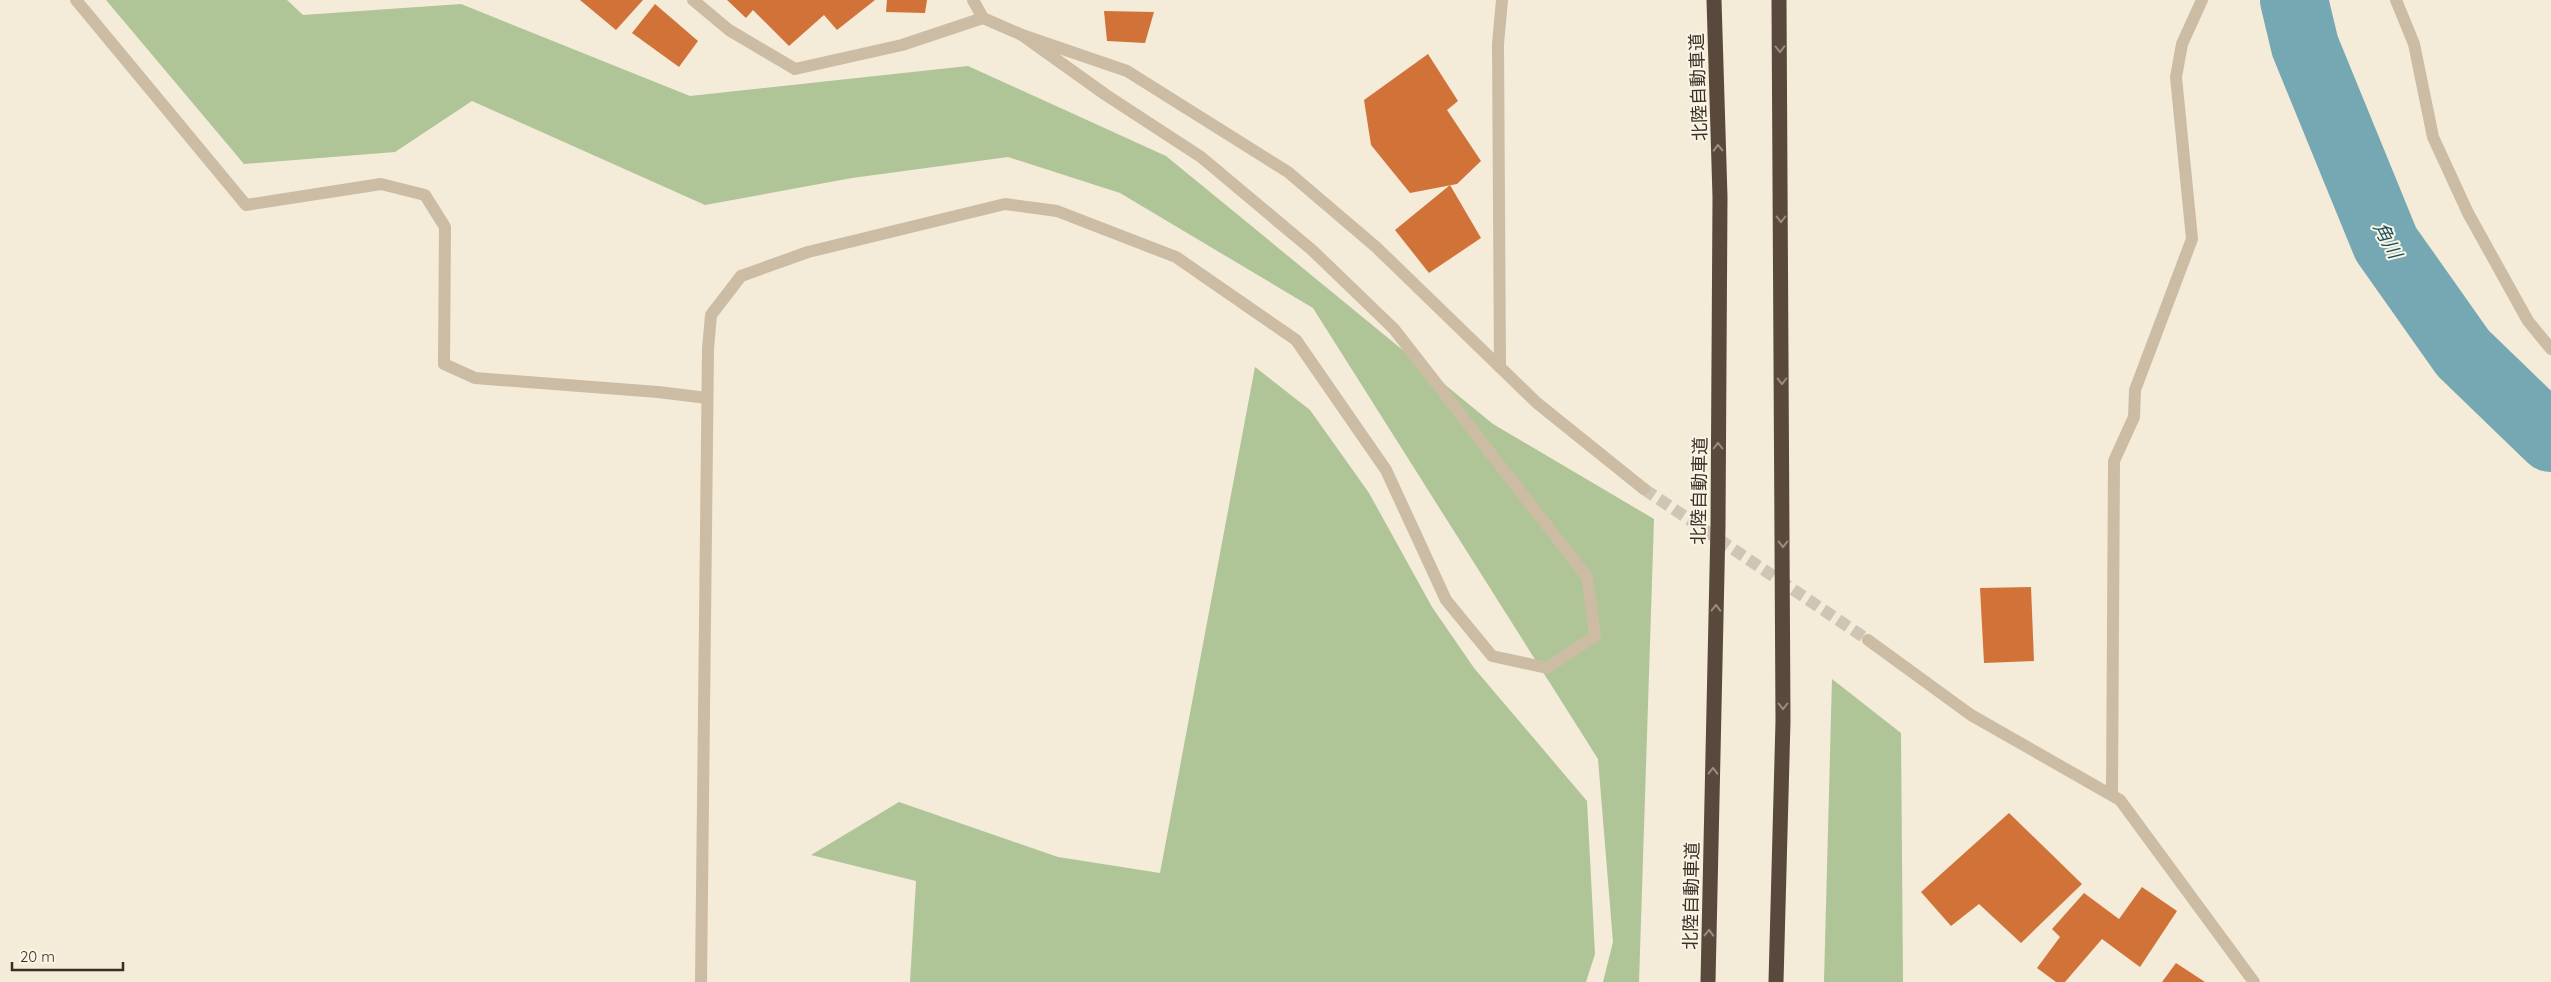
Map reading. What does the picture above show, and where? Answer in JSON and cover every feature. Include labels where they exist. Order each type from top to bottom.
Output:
[{"type":"highway","name":"北陸自動車道","points":[[1708,982],[1718,526],[1720,197],[1714,0]]},
{"type":"highway","points":[[1776,982],[1782,721],[1779,0]]},
{"type":"street","points":[[76,0],[246,205],[381,184],[424,195],[445,227],[444,364],[475,378],[658,392],[706,398]]},
{"type":"street","points":[[693,0],[729,30],[795,69],[902,45],[983,18]]},
{"type":"street","points":[[973,0],[983,18],[1022,35],[1127,70],[1288,172],[1376,247],[1537,403],[1644,489]]},
{"type":"street","points":[[1500,367],[1498,44],[1502,0]]},
{"type":"street","points":[[2112,794],[2114,461],[2134,417],[2135,390],[2192,239],[2176,77],[2182,44],[2202,0]]},
{"type":"street","points":[[2396,0],[2414,44],[2433,137],[2468,213],[2528,321],[2551,349]]},
{"type":"street","points":[[700,982],[706,398],[711,315],[741,276],[808,252],[1005,204],[1057,211],[1176,257],[1296,340],[1386,470],[1446,600],[1492,656],[1547,668],[1595,636],[1587,577],[1394,329],[1312,250],[1201,157],[1106,95],[1022,35]]},
{"type":"street","points":[[1868,640],[1971,715],[2120,800],[2254,982]]},
{"type":"green space","points":[[106,0],[287,0],[303,15],[461,4],[690,96],[968,66],[1166,156],[1493,424],[1654,519],[1639,982],[1603,982],[1613,942],[1598,759],[1313,308],[1120,193],[1008,157],[852,178],[705,205],[472,101],[395,152],[244,164]]},
{"type":"green space","points":[[1255,367],[1310,410],[1369,493],[1432,607],[1474,668],[1587,801],[1595,954],[1586,982],[910,982],[916,881],[811,855],[899,802],[1058,857],[1160,873]]},
{"type":"green space","points":[[1832,679],[1901,733],[1903,982],[1824,982]]},
{"type":"building","points":[[580,0],[643,0],[616,30]]},
{"type":"building","points":[[727,0],[875,0],[837,30],[824,15],[789,46],[753,10],[746,18]]},
{"type":"building","points":[[887,0],[927,0],[925,13],[886,12]]},
{"type":"building","points":[[655,4],[698,41],[679,67],[632,33]]},
{"type":"building","points":[[1104,11],[1154,12],[1145,43],[1107,41]]},
{"type":"building","points":[[1428,54],[1458,101],[1447,110],[1481,161],[1457,184],[1410,193],[1371,145],[1364,100]]},
{"type":"building","points":[[1450,185],[1481,238],[1429,273],[1395,230]]},
{"type":"building","points":[[2031,587],[2034,661],[1984,663],[1980,588]]},
{"type":"building","points":[[2009,813],[2082,884],[2021,943],[1979,904],[1951,926],[1921,892]]},
{"type":"building","points":[[2142,887],[2177,911],[2140,967],[2102,939],[2065,982],[2056,982],[2037,968],[2060,937],[2052,929],[2084,893],[2119,919]]},
{"type":"building","points":[[2176,963],[2205,982],[2162,982]]},
{"type":"waterway","name":"角川","points":[[2294,0],[2305,46],[2386,244],[2463,353],[2551,438]]},
{"type":"tunnel","points":[[1644,489],[1868,640]]}]
